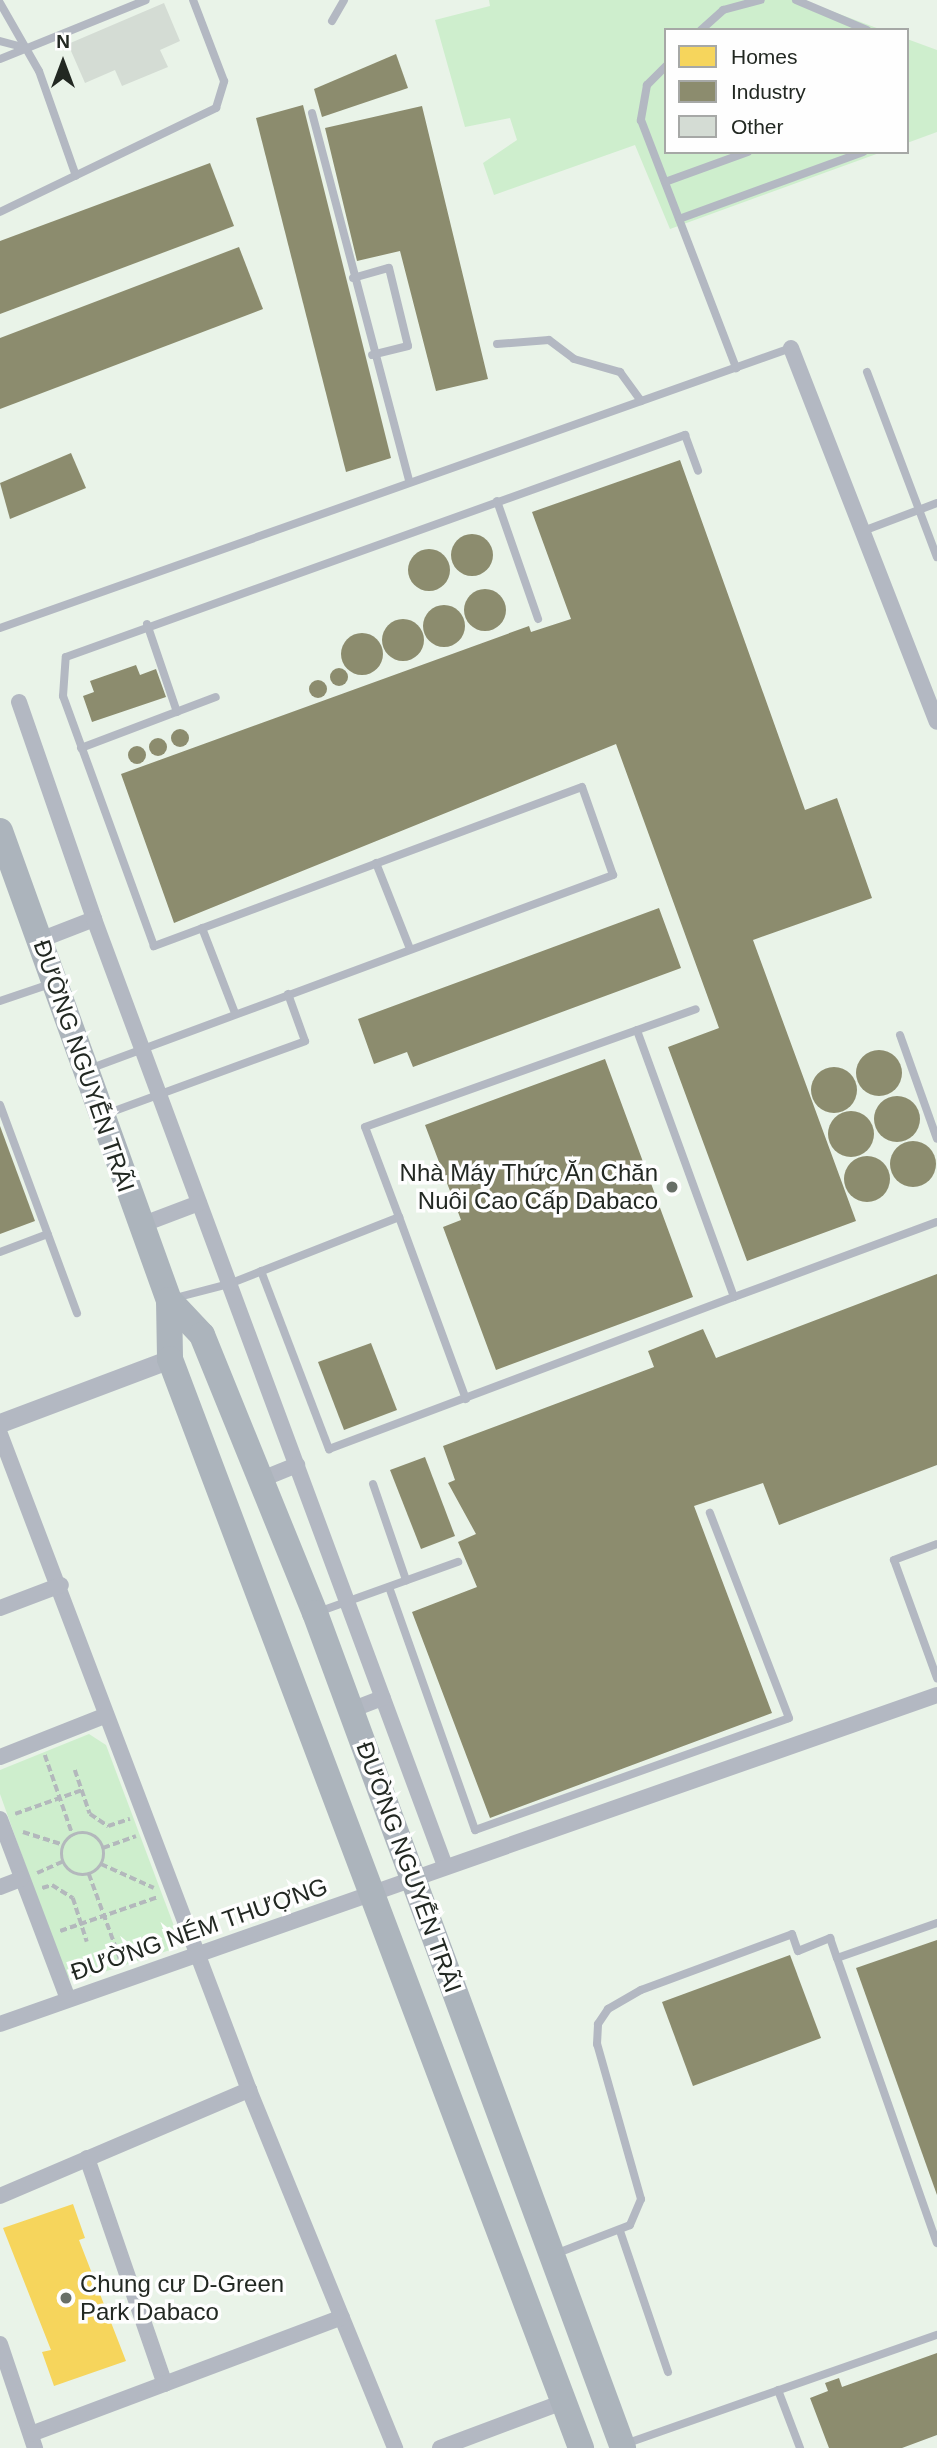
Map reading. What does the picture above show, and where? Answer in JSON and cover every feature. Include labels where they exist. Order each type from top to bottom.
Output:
[{"type":"highway","name":"ĐƯỜNG NGUYỄN TRÃI","points":[[0,831],[99,1116],[169,1300],[170,1359],[374,1892],[581,2448]]},
{"type":"highway","name":"ĐƯỜNG NGUYỄN TRÃI","points":[[169,1300],[202,1335],[262,1479],[315,1613],[623,2447]]},
{"type":"street","points":[[791,348],[937,722]]},
{"type":"street","points":[[19,702],[94,919],[445,1866]]},
{"type":"street","points":[[40,940],[94,919]]},
{"type":"street","points":[[141,1225],[200,1203]]},
{"type":"street","points":[[0,1423],[170,1359]]},
{"type":"street","points":[[0,1434],[61,1585],[104,1716],[249,2090],[395,2448]]},
{"type":"street","points":[[262,1479],[297,1465]]},
{"type":"street","points":[[0,1608],[61,1585]]},
{"type":"street","name":"ĐƯỜNG NÉM THƯỢNG","points":[[0,2024],[197,1952],[937,1695]]},
{"type":"street","points":[[351,1710],[383,1698]]},
{"type":"street","points":[[0,1757],[104,1716]]},
{"type":"street","points":[[7,1821],[68,1999]]},
{"type":"street","points":[[0,1887],[26,1877]]},
{"type":"street","points":[[0,2196],[249,2090]]},
{"type":"street","points":[[87,2158],[165,2384]]},
{"type":"street","points":[[0,2344],[33,2441],[165,2384],[342,2317]]},
{"type":"street","points":[[440,2448],[563,2402]]},
{"type":"lane","points":[[0,59],[146,0]]},
{"type":"lane","points":[[0,212],[206,115],[221,100],[224,81],[193,0]]},
{"type":"lane","points":[[332,21],[344,0]]},
{"type":"lane","points":[[703,28],[723,10],[761,0]]},
{"type":"lane","points":[[796,0],[862,28]]},
{"type":"lane","points":[[0,3],[27,48],[76,176]]},
{"type":"lane","points":[[0,41],[27,48]]},
{"type":"lane","points":[[664,68],[647,85],[640,113],[736,368]]},
{"type":"lane","points":[[312,113],[372,355],[408,480]]},
{"type":"lane","points":[[665,182],[742,154]]},
{"type":"lane","points":[[679,219],[858,154]]},
{"type":"lane","points":[[353,278],[389,268],[408,346],[372,355]]},
{"type":"lane","points":[[497,344],[549,340],[574,359],[620,372],[641,401]]},
{"type":"lane","points":[[0,628],[408,480],[791,348]]},
{"type":"lane","points":[[867,372],[937,557]]},
{"type":"lane","points":[[84,1071],[142,1047],[612,876],[582,787],[154,946],[81,748],[62,686],[66,657],[148,624],[685,435],[698,471]]},
{"type":"lane","points":[[497,501],[538,619]]},
{"type":"lane","points":[[863,531],[937,503]]},
{"type":"lane","points":[[148,624],[177,712]]},
{"type":"lane","points":[[81,748],[216,697]]},
{"type":"lane","points":[[376,863],[410,949]]},
{"type":"lane","points":[[202,928],[235,1013]]},
{"type":"lane","points":[[0,1001],[54,983]]},
{"type":"lane","points":[[99,1116],[305,1041],[288,994]]},
{"type":"lane","points":[[466,1399],[365,1127],[696,1009]]},
{"type":"lane","points":[[637,1030],[734,1297]]},
{"type":"lane","points":[[900,1035],[937,1139]]},
{"type":"lane","points":[[0,1105],[77,1313]]},
{"type":"lane","points":[[169,1300],[229,1284],[399,1217]]},
{"type":"lane","points":[[261,1272],[329,1449],[937,1222]]},
{"type":"lane","points":[[0,1252],[48,1234]]},
{"type":"lane","points":[[373,1484],[406,1580]]},
{"type":"lane","points":[[389,1587],[475,1830],[789,1717],[710,1513]]},
{"type":"lane","points":[[937,1544],[894,1560],[937,1678]]},
{"type":"lane","points":[[315,1613],[458,1562]]},
{"type":"lane","points":[[837,1958],[937,1923]]},
{"type":"lane","points":[[552,2255],[620,2231],[637,2214],[640,2185],[597,2044],[598,2024],[608,2009],[641,1990],[792,1934],[798,1951],[830,1938],[937,2244]]},
{"type":"lane","points":[[620,2231],[668,2372]]},
{"type":"lane","points":[[623,2447],[937,2334]]},
{"type":"lane","points":[[778,2390],[800,2448]]},
{"type":"path","points":[[44,1754],[74,1836]]},
{"type":"path","points":[[75,1770],[90,1814],[108,1826],[130,1819]]},
{"type":"path","points":[[7,1821],[82,1790]]},
{"type":"path","points":[[7,1821],[64,1845]]},
{"type":"path","points":[[92,1835],[103,1848],[102,1864],[89,1874],[78,1874],[64,1861],[64,1845],[74,1836],[92,1835]]},
{"type":"path","points":[[103,1848],[136,1836]]},
{"type":"path","points":[[26,1877],[64,1861]]},
{"type":"path","points":[[102,1864],[155,1889]]},
{"type":"path","points":[[89,1874],[122,1964]]},
{"type":"path","points":[[36,1890],[52,1885],[74,1898],[87,1942]]},
{"type":"path","points":[[52,1934],[159,1897]]},
{"type":"green space","points":[[489,0],[802,0],[877,28],[664,28],[664,154],[876,154],[670,229],[635,145],[494,195],[483,163],[517,140],[510,118],[465,127],[435,20],[490,6]]},
{"type":"green space","points":[[909,40],[937,50],[937,132],[909,142]]},
{"type":"green space","points":[[89,1734],[106,1745],[177,1934],[173,1949],[77,1981],[65,1976],[0,1794],[0,1770]]},
{"type":"building: Homes","name":"Chung cư D-Green Park Dabaco","points":[[73,2204],[85,2238],[79,2240],[126,2361],[54,2386],[42,2352],[51,2350],[3,2228]]},
{"type":"building: Industry","points":[[396,54],[408,88],[322,117],[314,89]]},
{"type":"building: Industry","points":[[303,105],[391,458],[346,472],[256,118]]},
{"type":"building: Industry","points":[[422,106],[488,379],[436,391],[400,251],[357,261],[325,128]]},
{"type":"building: Industry","points":[[210,163],[234,226],[0,314],[0,241]]},
{"type":"building: Industry","points":[[239,247],[263,309],[0,409],[0,338]]},
{"type":"building: Industry","points":[[71,453],[86,488],[10,519],[0,483]]},
{"type":"building: Industry","points":[[680,460],[805,810],[837,798],[872,898],[753,940],[856,1221],[747,1261],[668,1047],[719,1028],[616,744],[174,923],[121,774],[529,626],[531,632],[571,619],[532,512]]},
{"type":"building: Industry","points":[[472,534],[487,540],[493,555],[487,570],[472,576],[457,570],[451,555],[457,540]]},
{"type":"building: Industry","points":[[429,549],[444,555],[450,570],[444,585],[429,591],[414,585],[408,570],[414,555]]},
{"type":"building: Industry","points":[[485,589],[500,595],[506,610],[500,625],[485,631],[470,625],[464,610],[470,595]]},
{"type":"building: Industry","points":[[444,605],[459,611],[465,626],[459,641],[444,647],[429,641],[423,626],[429,611]]},
{"type":"building: Industry","points":[[403,619],[418,625],[424,640],[418,655],[403,661],[388,655],[382,640],[388,625]]},
{"type":"building: Industry","points":[[362,633],[377,639],[383,654],[377,669],[362,675],[347,669],[341,654],[347,639]]},
{"type":"building: Industry","points":[[136,665],[140,675],[156,669],[166,697],[92,722],[83,696],[94,692],[90,681]]},
{"type":"building: Industry","points":[[335,668],[343,668],[348,677],[346,684],[335,686],[330,681],[330,673]]},
{"type":"building: Industry","points":[[314,680],[322,680],[327,689],[325,696],[314,698],[309,693],[309,685]]},
{"type":"building: Industry","points":[[176,729],[184,729],[189,738],[187,745],[176,747],[171,742],[171,734]]},
{"type":"building: Industry","points":[[154,738],[162,738],[167,747],[165,754],[154,756],[149,751],[149,743]]},
{"type":"building: Industry","points":[[133,746],[141,746],[146,755],[144,762],[133,764],[128,759],[128,751]]},
{"type":"building: Industry","points":[[659,908],[681,968],[413,1067],[407,1052],[374,1064],[358,1019]]},
{"type":"building: Industry","points":[[879,1050],[895,1057],[902,1073],[895,1089],[879,1096],[863,1089],[856,1073],[863,1057]]},
{"type":"building: Industry","points":[[605,1059],[693,1297],[496,1370],[443,1227],[461,1220],[425,1125]]},
{"type":"building: Industry","points":[[834,1067],[850,1074],[857,1090],[850,1106],[834,1113],[818,1106],[811,1090],[818,1074]]},
{"type":"building: Industry","points":[[897,1096],[913,1103],[920,1119],[913,1135],[897,1142],[881,1135],[874,1119],[881,1103]]},
{"type":"building: Industry","points":[[851,1111],[867,1118],[874,1134],[867,1150],[851,1157],[835,1150],[828,1134],[835,1118]]},
{"type":"building: Industry","points":[[0,1126],[35,1221],[0,1234]]},
{"type":"building: Industry","points":[[913,1141],[929,1148],[936,1164],[929,1180],[913,1187],[897,1180],[890,1164],[897,1148]]},
{"type":"building: Industry","points":[[867,1156],[883,1163],[890,1179],[883,1195],[867,1202],[851,1195],[844,1179],[851,1163]]},
{"type":"building: Industry","points":[[937,1274],[937,1465],[779,1525],[763,1483],[694,1506],[772,1713],[490,1818],[412,1612],[477,1587],[458,1542],[476,1534],[448,1483],[455,1480],[443,1446],[654,1367],[648,1351],[703,1329],[716,1358]]},
{"type":"building: Industry","points":[[371,1343],[397,1410],[344,1430],[318,1362]]},
{"type":"building: Industry","points":[[425,1457],[455,1536],[421,1549],[390,1470]]},
{"type":"building: Industry","points":[[937,1940],[937,2195],[856,1968]]},
{"type":"building: Industry","points":[[790,1955],[821,2038],[693,2086],[662,2002]]},
{"type":"building: Industry","points":[[937,2353],[937,2435],[902,2448],[829,2448],[810,2398],[828,2391],[825,2383],[839,2378],[842,2387]]},
{"type":"building: Other","points":[[164,3],[180,41],[160,50],[168,67],[122,86],[115,70],[85,83],[68,44]]},
{"type":"place","name":"Nhà Máy Thức Ăn Chăn Nuôi Cao Cấp Dabaco","points":[[672,1187]]},
{"type":"place","name":"Chung cư D-Green Park Dabaco","points":[[66,2298]]}]
